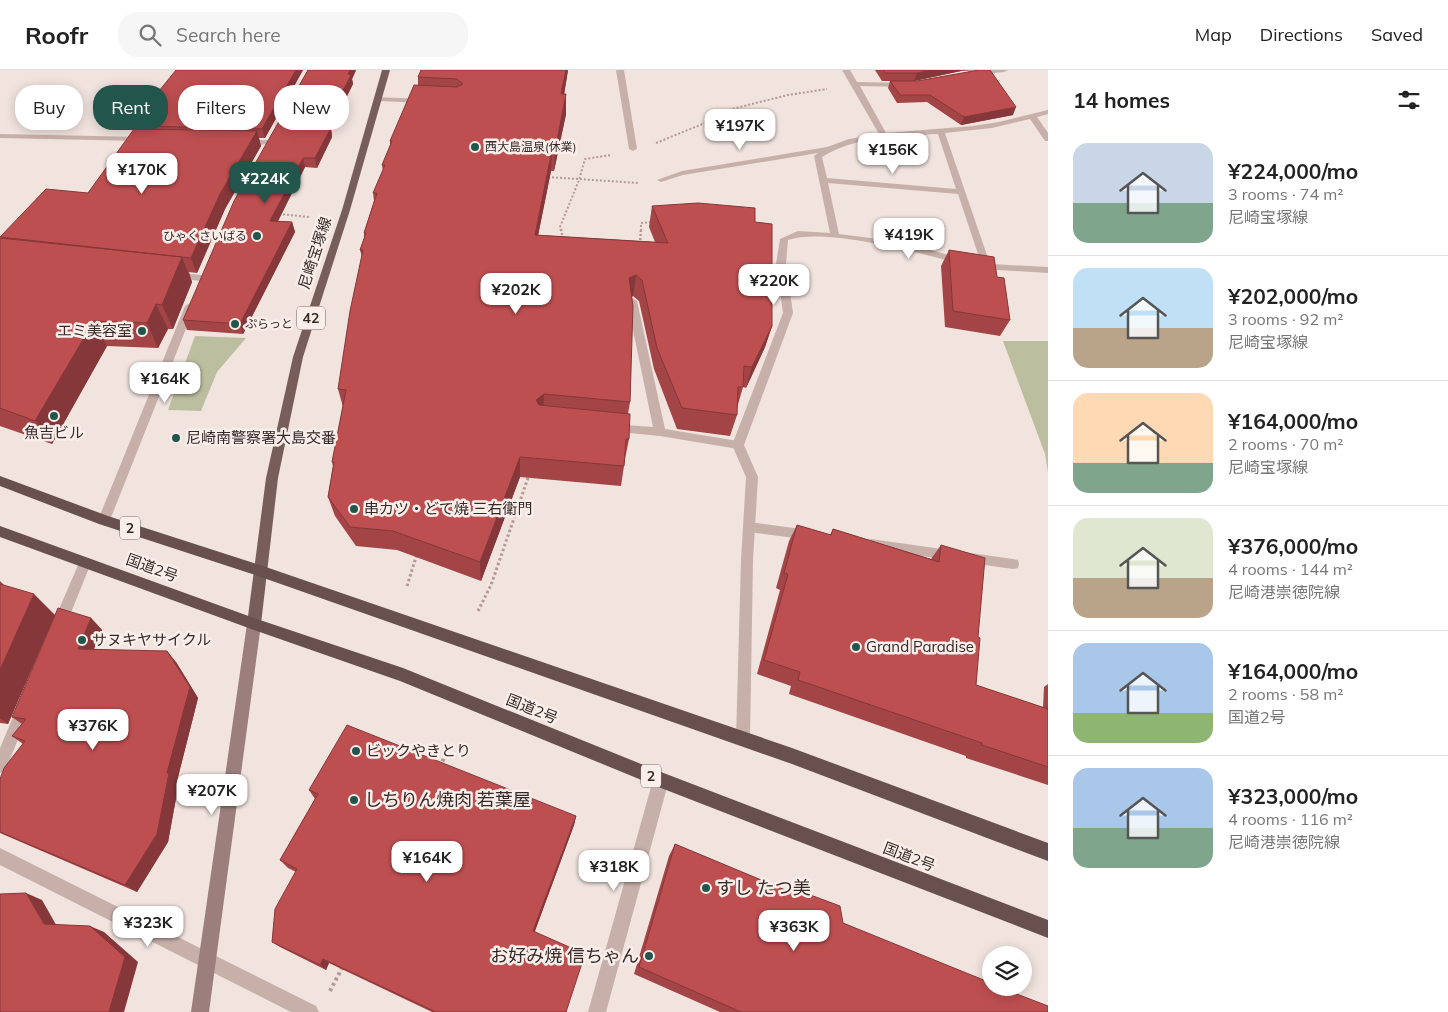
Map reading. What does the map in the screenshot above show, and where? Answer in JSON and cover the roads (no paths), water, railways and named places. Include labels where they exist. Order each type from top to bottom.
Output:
[{"type":"highway","name":"国道2号","points":[[0,481],[104,520],[260,571],[743,739],[1048,852]]},
{"type":"highway","name":"国道2号","points":[[0,531],[254,624],[403,675],[661,780],[1048,929]]},
{"type":"main road","name":"尼崎宝塚線","points":[[254,624],[272,478],[298,357],[346,210],[386,70]]},
{"type":"main road","points":[[200,1012],[244,708],[254,624]]},
{"type":"street","points":[[620,70],[632,149]]},
{"type":"street","points":[[846,70],[883,136]]},
{"type":"street","points":[[970,74],[1004,70]]},
{"type":"street","points":[[855,84],[914,85]]},
{"type":"street","points":[[378,99],[431,102]]},
{"type":"street","points":[[660,180],[682,173],[883,136],[993,126],[1048,112]]},
{"type":"street","points":[[1032,116],[1048,139]]},
{"type":"street","points":[[941,132],[961,192],[977,265]]},
{"type":"street","points":[[0,136],[149,139]]},
{"type":"street","points":[[229,141],[271,138],[264,151]]},
{"type":"street","points":[[826,148],[818,156],[834,236]]},
{"type":"street","points":[[823,180],[961,192]]},
{"type":"street","points":[[743,739],[752,477],[738,445],[788,313],[781,264],[784,239],[798,234],[834,236],[894,244],[977,265],[1048,270]]},
{"type":"street","points":[[104,520],[200,283],[163,274]]},
{"type":"street","points":[[632,301],[660,432]]},
{"type":"street","points":[[602,427],[660,432],[738,445]]},
{"type":"street","points":[[750,526],[818,536]]},
{"type":"street","points":[[857,542],[1013,564]]},
{"type":"street","points":[[55,634],[84,563]]},
{"type":"street","points":[[0,766],[29,697]]},
{"type":"street","points":[[596,1012],[661,780]]},
{"type":"street","points":[[0,856],[310,1012]]},
{"type":"place","name":"西大島温泉(休業)","points":[[475,147]]},
{"type":"place","name":"ひゃくさいばる","points":[[257,236]]},
{"type":"place","name":"ぷらっと","points":[[235,324]]},
{"type":"place","name":"エミ美容室","points":[[142,331]]},
{"type":"place","name":"魚吉ビル","points":[[54,416]]},
{"type":"place","name":"尼崎南警察署大島交番","points":[[176,438]]},
{"type":"place","name":"串カツ・どて焼 三右衛門","points":[[354,509]]},
{"type":"place","name":"サヌキヤサイクル","points":[[82,640]]},
{"type":"place","name":"Grand Paradise","points":[[856,647]]},
{"type":"place","name":"ビックやきとり","points":[[356,751]]},
{"type":"place","name":"しちりん焼肉 若葉屋","points":[[354,800]]},
{"type":"place","name":"すし たつ美","points":[[706,888]]},
{"type":"place","name":"お好み焼 信ちゃん","points":[[649,956]]}]
